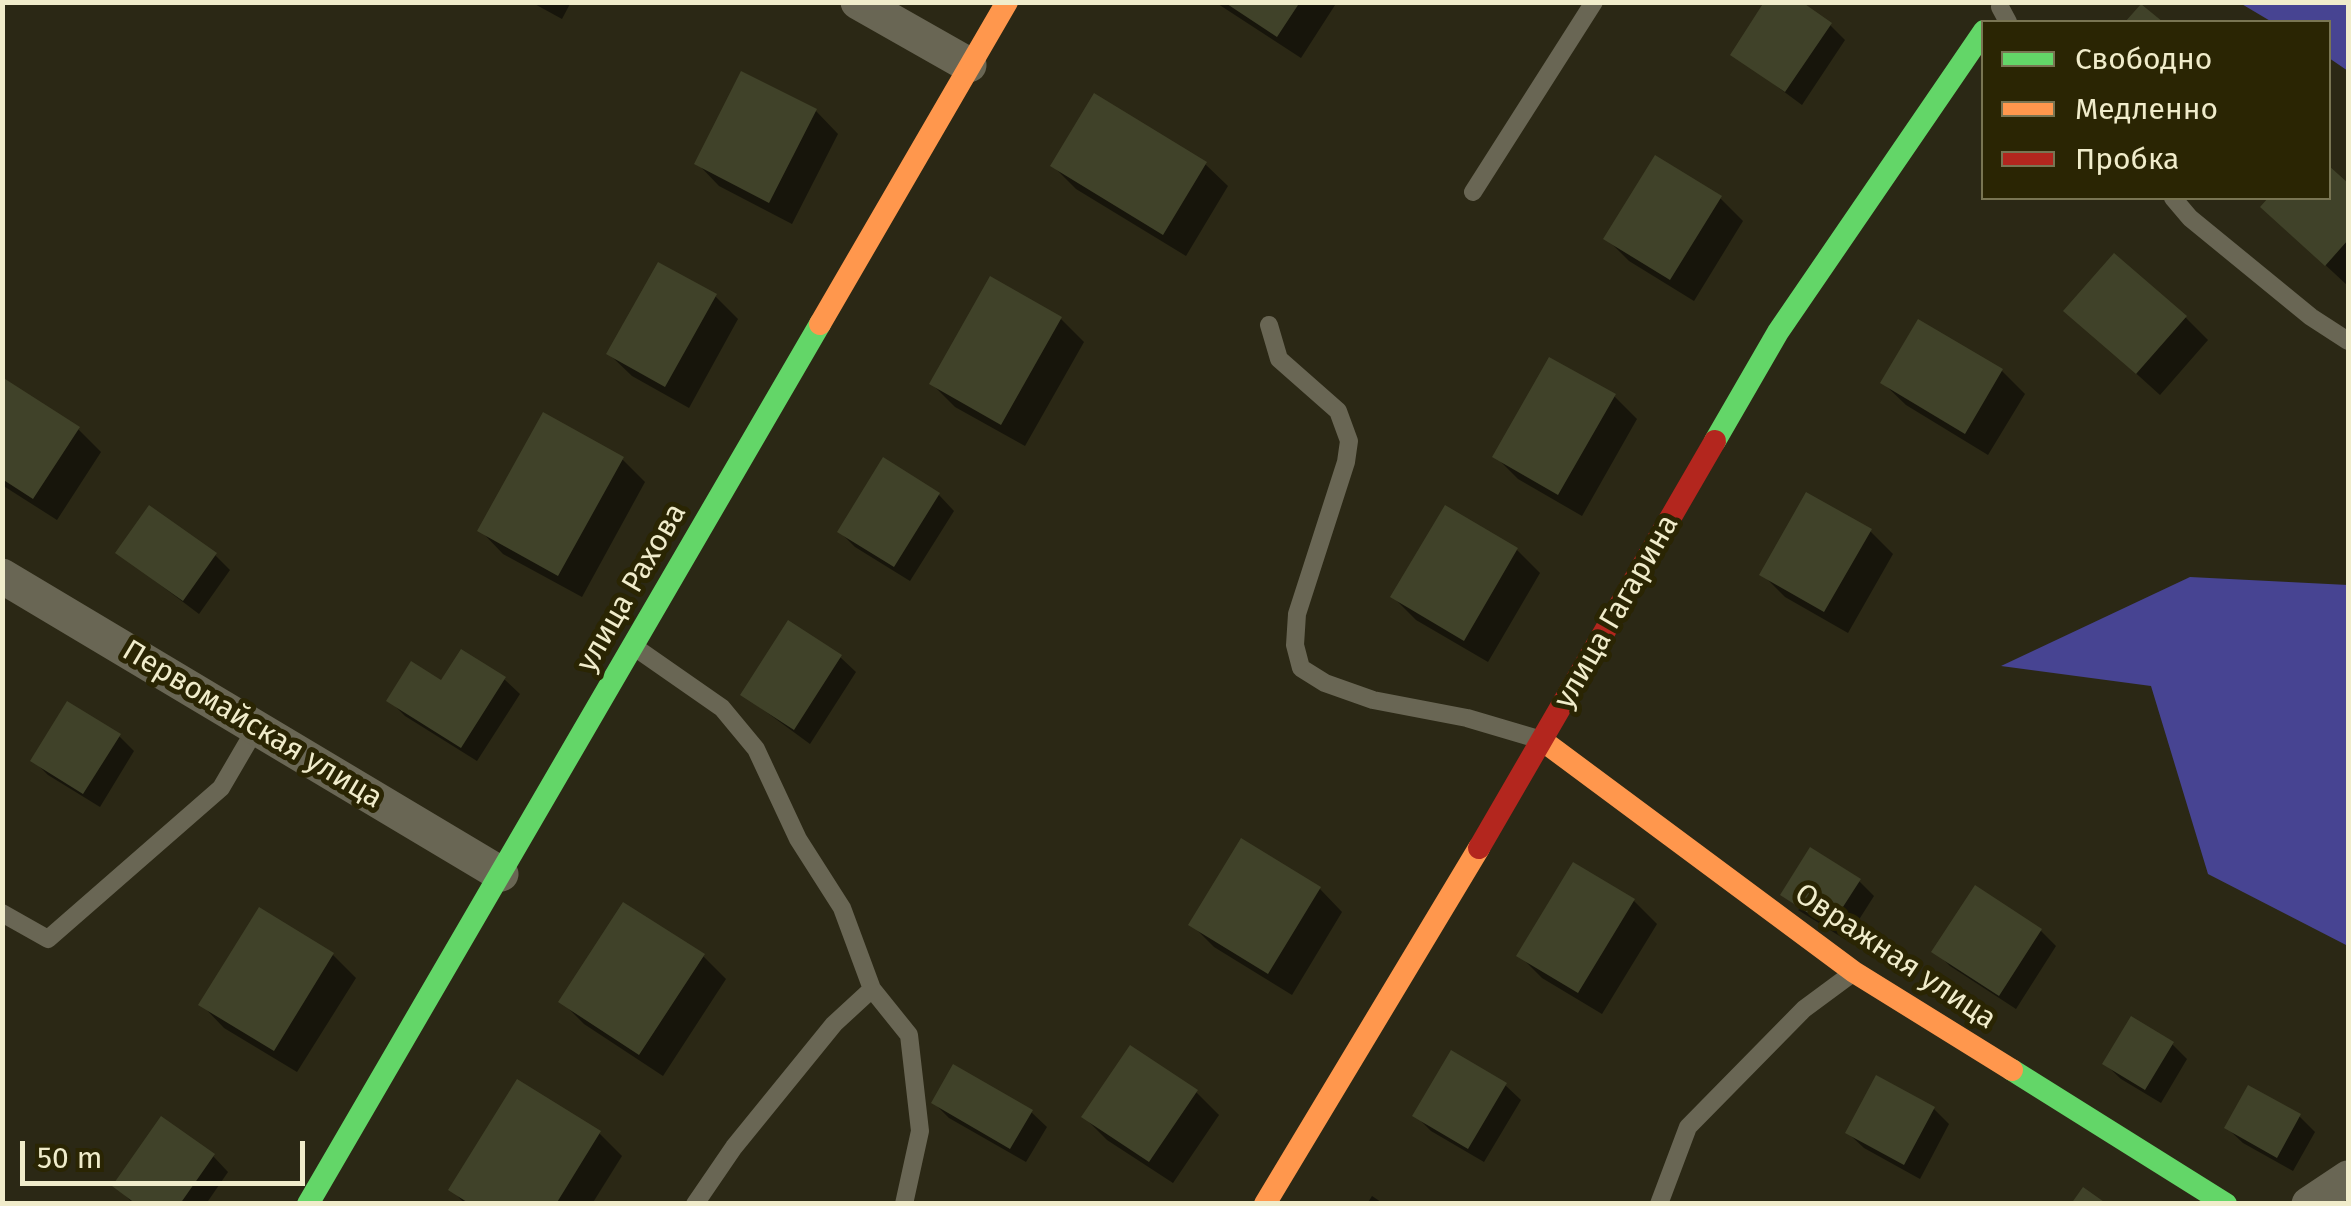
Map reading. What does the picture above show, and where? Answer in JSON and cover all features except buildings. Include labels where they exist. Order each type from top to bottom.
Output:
[{"type":"street","points":[[858,2],[969,65]]},
{"type":"street","name":"улица Рахова","points":[[308,1204],[1007,2]]},
{"type":"street","name":"улица Гагарина","points":[[1265,1204],[1543,741],[1778,332],[1981,40]]},
{"type":"street","name":"Первомайская улица","points":[[2,576],[501,874]]},
{"type":"street","name":"Овражная улица","points":[[1543,741],[1854,972],[2226,1204]]},
{"type":"street","points":[[2309,1204],[2348,1178]]},
{"type":"lane","points":[[1473,192],[1594,2]]},
{"type":"lane","points":[[2175,200],[2235,255],[2348,341]]},
{"type":"lane","points":[[1269,324],[1279,359],[1338,411],[1349,441],[1346,462],[1297,614],[1295,645],[1302,668],[1325,683],[1373,700],[1466,718],[1543,741]]},
{"type":"lane","points":[[633,646],[722,708],[756,748],[798,839],[842,908],[872,989],[910,1036],[920,1131],[904,1204]]},
{"type":"lane","points":[[2,913],[48,938],[221,788],[256,728]]},
{"type":"lane","points":[[1659,1204],[1688,1128],[1804,1009],[1854,972]]},
{"type":"lane","points":[[695,1204],[734,1147],[834,1024],[872,989]]},
{"type":"shaded area","points":[[2240,3],[2348,3],[2348,71],[2331,59],[2331,20],[2269,20]]},
{"type":"shaded area","points":[[2190,577],[2348,585],[2348,946],[2208,874],[2151,686],[2001,666]]},
{"type":"traffic: fast","points":[[1715,441],[1778,332],[1981,35]]},
{"type":"traffic: fast","points":[[308,1204],[820,324]]},
{"type":"traffic: fast","points":[[2012,1070],[2226,1204]]},
{"type":"traffic: slow","points":[[820,324],[1007,2]]},
{"type":"traffic: slow","points":[[1543,741],[1854,972],[2012,1070]]},
{"type":"traffic: slow","points":[[1265,1204],[1479,848]]},
{"type":"traffic: jam","points":[[1479,848],[1715,441]]}]
